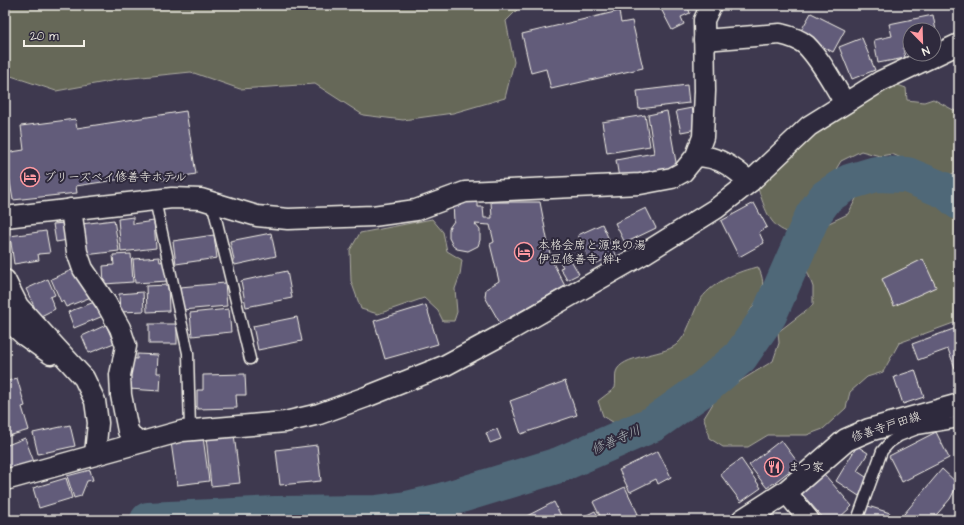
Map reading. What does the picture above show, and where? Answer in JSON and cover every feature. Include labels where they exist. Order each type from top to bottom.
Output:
[{"type":"main road","name":"修善寺戸田線","points":[[743,520],[786,492],[846,440],[869,430],[959,405]]},
{"type":"street","points":[[5,217],[172,198],[201,199],[257,216],[288,219],[373,216],[416,210],[465,192],[640,184],[672,178],[683,172],[696,156],[703,137],[705,91],[704,20],[711,5]]},
{"type":"street","points":[[704,40],[780,34],[792,37],[805,44],[815,56],[845,103]]},
{"type":"street","points":[[5,480],[95,454],[190,430],[285,422],[319,414],[444,366],[645,253],[717,208],[750,182],[809,126],[881,81],[959,44]]},
{"type":"street","points":[[696,156],[707,156],[730,165],[750,182]]},
{"type":"street","points":[[71,209],[77,252],[83,269],[106,303],[120,328],[126,346],[120,375],[121,395],[128,431],[137,443]]},
{"type":"street","points":[[5,280],[18,306],[84,378],[95,401],[98,423],[95,454]]},
{"type":"street","points":[[5,318],[24,335],[79,373]]},
{"type":"street","points":[[786,492],[809,520]]},
{"type":"lane","points":[[155,200],[188,352],[190,430]]},
{"type":"lane","points":[[212,202],[250,359]]},
{"type":"lane","points":[[857,520],[882,451],[890,442],[899,436],[917,429],[959,422]]},
{"type":"green space","points":[[5,5],[522,5],[506,21],[514,62],[505,98],[453,113],[403,120],[363,115],[315,84],[240,89],[191,72],[122,79],[56,91],[5,74]]},
{"type":"green space","points":[[892,83],[906,88],[907,100],[924,102],[933,99],[959,113],[959,171],[949,175],[916,170],[906,160],[892,154],[880,156],[861,151],[841,161],[829,181],[805,201],[798,218],[787,232],[775,225],[765,209],[758,189],[795,147]]},
{"type":"green space","points":[[895,187],[909,188],[954,209],[959,215],[959,321],[899,343],[883,372],[867,377],[850,392],[846,408],[823,429],[807,435],[768,435],[748,447],[723,447],[709,438],[704,418],[715,400],[727,389],[773,361],[779,343],[778,332],[813,305],[813,287],[805,265],[806,254],[812,240],[829,223],[848,214],[859,193]]},
{"type":"green space","points":[[432,219],[443,232],[447,251],[462,260],[460,275],[455,289],[457,312],[454,321],[443,321],[438,311],[424,298],[378,314],[361,309],[351,281],[350,250],[360,233]]},
{"type":"green space","points":[[758,267],[763,282],[762,288],[758,299],[747,317],[742,334],[738,338],[723,349],[685,388],[676,394],[657,401],[647,414],[616,424],[603,416],[598,401],[615,388],[616,372],[619,366],[633,359],[670,349],[676,345],[684,336],[699,302],[710,289],[725,279],[742,271]]},
{"type":"building","points":[[659,5],[687,5],[690,13],[681,17],[684,24],[672,30]]},
{"type":"building","points":[[619,11],[621,23],[632,21],[643,68],[551,89],[546,69],[531,73],[522,34]]},
{"type":"building","points":[[811,13],[845,30],[833,52],[799,34]]},
{"type":"building","points":[[933,15],[934,22],[902,22],[902,59],[878,63],[874,40],[892,36],[889,24]]},
{"type":"building","points":[[862,38],[875,70],[852,79],[839,47]]},
{"type":"building","points":[[687,85],[689,103],[639,109],[637,91]]},
{"type":"building","points":[[692,108],[697,129],[681,132],[676,111]]},
{"type":"building","points":[[186,111],[196,174],[162,180],[161,173],[76,186],[77,193],[13,200],[7,164],[5,165],[5,153],[24,150],[21,126],[75,119],[77,128]]},
{"type":"building","points":[[667,111],[677,168],[619,178],[616,160],[654,153],[648,115]]},
{"type":"building","points":[[645,115],[650,146],[607,153],[602,122]]},
{"type":"building","points":[[478,201],[478,207],[483,207],[484,218],[492,218],[491,202],[540,202],[551,259],[565,286],[500,323],[485,297],[486,289],[499,281],[490,244],[494,242],[490,225],[475,224],[480,230],[480,240],[478,246],[468,251],[457,249],[453,246],[449,238],[449,228],[454,221],[453,203]]},
{"type":"building","points":[[754,203],[767,227],[759,232],[764,243],[739,257],[721,221]]},
{"type":"building","points":[[646,208],[656,228],[625,243],[615,223]]},
{"type":"building","points":[[133,217],[133,224],[154,221],[156,248],[121,252],[118,219]]},
{"type":"building","points":[[114,220],[119,251],[85,255],[81,224]]},
{"type":"building","points":[[65,223],[68,240],[56,242],[53,224]]},
{"type":"building","points":[[602,224],[616,255],[592,265],[578,235]]},
{"type":"building","points":[[46,231],[50,253],[38,254],[39,260],[14,264],[10,236]]},
{"type":"building","points":[[271,233],[276,256],[235,265],[230,241]]},
{"type":"building","points":[[214,235],[217,258],[176,264],[173,241]]},
{"type":"building","points":[[131,254],[133,282],[104,284],[103,266],[114,265],[113,255]]},
{"type":"building","points":[[568,255],[579,274],[567,280],[560,268],[563,267],[559,260]]},
{"type":"building","points":[[159,257],[160,262],[166,261],[168,281],[135,283],[133,259]]},
{"type":"building","points":[[923,259],[936,287],[894,306],[882,279]]},
{"type":"building","points":[[74,269],[91,297],[66,307],[63,301],[61,302],[51,279]]},
{"type":"building","points":[[287,271],[292,298],[246,307],[241,281]]},
{"type":"building","points":[[48,279],[55,295],[50,297],[55,309],[39,317],[26,289]]},
{"type":"building","points":[[225,283],[227,306],[182,310],[180,287]]},
{"type":"building","points":[[168,285],[169,311],[147,312],[146,286]]},
{"type":"building","points":[[143,292],[144,311],[120,312],[119,294]]},
{"type":"building","points":[[97,301],[103,316],[74,328],[68,312]]},
{"type":"building","points":[[426,305],[438,344],[385,359],[374,321]]},
{"type":"building","points":[[229,309],[231,332],[192,336],[190,313]]},
{"type":"building","points":[[297,317],[302,341],[258,350],[253,326]]},
{"type":"building","points":[[149,324],[177,324],[177,344],[149,344]]},
{"type":"building","points":[[106,325],[114,343],[89,353],[82,336]]},
{"type":"building","points":[[959,327],[959,367],[955,368],[948,349],[918,360],[912,344]]},
{"type":"building","points":[[137,354],[158,355],[157,373],[161,373],[160,391],[129,389],[130,358],[137,359]]},
{"type":"building","points":[[915,370],[924,397],[903,404],[894,377]]},
{"type":"building","points":[[245,374],[246,395],[236,395],[237,408],[197,409],[197,390],[203,390],[203,375]]},
{"type":"building","points":[[17,378],[25,406],[22,407],[29,430],[5,437],[5,382]]},
{"type":"building","points":[[565,381],[577,415],[521,434],[510,401]]},
{"type":"building","points":[[70,425],[75,446],[38,454],[33,433]]},
{"type":"building","points":[[497,429],[501,439],[490,443],[486,433]]},
{"type":"building","points":[[936,432],[949,458],[902,482],[889,456]]},
{"type":"building","points":[[234,434],[240,483],[211,486],[206,437]]},
{"type":"building","points":[[203,437],[209,481],[177,485],[171,442]]},
{"type":"building","points":[[25,438],[34,462],[10,472],[5,459],[5,446]]},
{"type":"building","points":[[781,440],[799,464],[767,488],[749,465]]},
{"type":"building","points":[[317,445],[321,481],[280,485],[276,450]]},
{"type":"building","points":[[857,446],[868,453],[857,471],[869,479],[859,496],[836,481]]},
{"type":"building","points":[[658,451],[671,477],[658,484],[656,479],[630,492],[619,470]]},
{"type":"building","points":[[741,459],[761,488],[741,502],[720,474]]},
{"type":"building","points":[[942,469],[958,484],[950,499],[930,520],[899,520]]},
{"type":"building","points":[[90,470],[93,480],[87,481],[81,496],[74,498],[67,476]]},
{"type":"building","points":[[824,474],[852,506],[837,520],[825,520],[802,494]]},
{"type":"building","points":[[66,478],[72,498],[39,508],[33,488]]},
{"type":"building","points":[[625,487],[638,514],[625,520],[602,520],[593,502]]},
{"type":"building","points":[[554,502],[563,520],[529,520],[527,516]]},
{"type":"building","points":[[868,506],[890,513],[888,520],[863,520]]},
{"type":"building","points":[[595,511],[600,520],[577,520]]},
{"type":"waterway","name":"修善寺川","points":[[148,520],[275,514],[376,513],[407,509],[441,501],[559,465],[653,424],[704,388],[740,357],[769,315],[813,215],[826,197],[849,182],[876,174],[907,175],[946,191],[959,202]]},
{"type":"place","name":"ブリーズベイ修善寺ホテル","points":[[30,177]]},
{"type":"place","name":"本格会席と源泉の湯 伊豆修善寺 絆+","points":[[524,252]]},
{"type":"place","name":"まつ家","points":[[774,467]]}]
